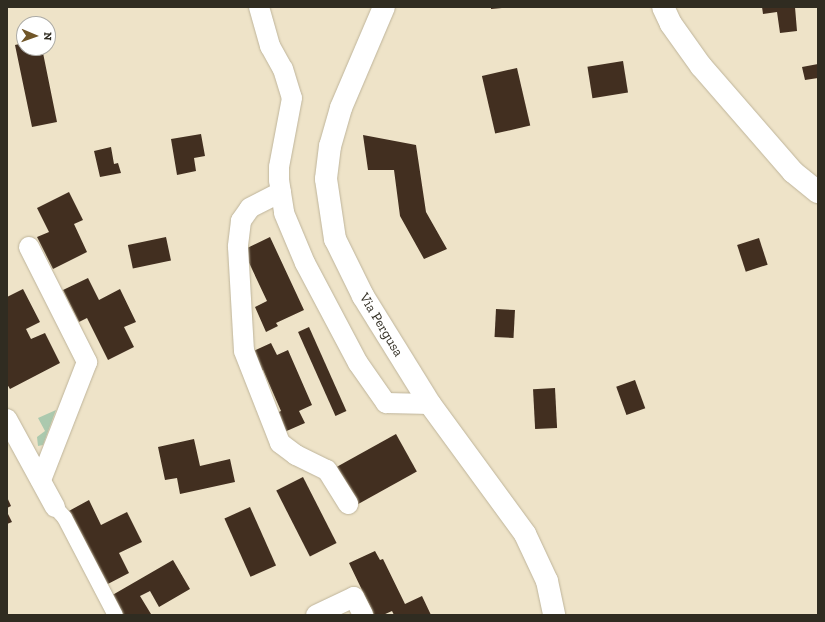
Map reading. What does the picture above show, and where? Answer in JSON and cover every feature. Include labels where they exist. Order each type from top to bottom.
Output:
[{"type":"main road","name":"Via Pergusa","points":[[384,7],[341,108],[330,146],[326,179],[335,239],[351,272],[430,404],[525,534],[547,581],[554,615]]},
{"type":"main road","points":[[663,7],[671,24],[702,66],[793,172],[818,192]]},
{"type":"street","points":[[259,7],[270,46],[283,69],[292,98],[279,167],[284,213],[305,263],[358,364],[386,402],[430,404]]},
{"type":"street","points":[[281,192],[250,208],[241,221],[238,247],[244,351],[280,443],[296,455],[327,470],[348,504]]},
{"type":"street","points":[[29,247],[87,362],[41,480]]},
{"type":"street","points":[[10,429],[41,480],[55,507],[64,517],[115,615]]},
{"type":"street","points":[[316,615],[354,597],[363,615]]},
{"type":"green space","points":[[56,410],[43,445],[38,446],[37,437],[45,431],[38,418]]},
{"type":"building","points":[[491,7],[502,7],[502,8],[491,9]]},
{"type":"building","points":[[762,7],[795,7],[797,31],[780,33],[777,12],[763,14]]},
{"type":"building","points":[[17,56],[44,56],[57,122],[32,127]]},
{"type":"building","points":[[623,61],[628,93],[592,98],[587,67]]},
{"type":"building","points":[[818,64],[818,78],[805,80],[802,67]]},
{"type":"building","points":[[517,68],[530,125],[495,134],[482,76]]},
{"type":"building","points":[[201,134],[205,156],[194,158],[196,171],[177,175],[171,139]]},
{"type":"building","points":[[363,135],[416,145],[426,212],[447,249],[424,259],[400,216],[394,170],[368,170]]},
{"type":"building","points":[[111,147],[114,164],[118,163],[121,173],[100,177],[94,151]]},
{"type":"building","points":[[69,192],[83,220],[74,224],[87,252],[53,269],[37,237],[49,232],[37,208]]},
{"type":"building","points":[[166,237],[171,260],[133,269],[128,245]]},
{"type":"building","points":[[270,237],[304,310],[276,323],[278,326],[266,332],[255,307],[267,301],[243,250]]},
{"type":"building","points":[[759,238],[768,265],[746,272],[737,245]]},
{"type":"building","points":[[88,278],[99,300],[120,289],[136,322],[124,327],[134,347],[108,360],[87,318],[79,322],[63,290]]},
{"type":"building","points":[[23,289],[40,322],[26,329],[31,339],[45,333],[60,363],[10,389],[7,384],[7,297]]},
{"type":"building","points":[[496,309],[515,310],[514,338],[495,337]]},
{"type":"building","points":[[309,327],[346,411],[335,416],[298,332]]},
{"type":"building","points":[[271,343],[277,355],[288,350],[312,405],[299,411],[305,423],[282,433],[274,414],[281,411],[263,370],[256,373],[247,354]]},
{"type":"building","points":[[635,380],[645,408],[626,415],[616,387]]},
{"type":"building","points":[[555,388],[557,428],[535,429],[533,389]]},
{"type":"building","points":[[396,434],[417,472],[357,505],[337,467]]},
{"type":"building","points":[[194,439],[200,466],[230,459],[235,482],[180,494],[177,478],[165,480],[158,447]]},
{"type":"building","points":[[303,477],[337,543],[310,557],[276,491]]},
{"type":"building","points":[[7,497],[11,506],[7,508]]},
{"type":"building","points":[[89,500],[101,525],[127,512],[142,542],[119,553],[129,573],[104,586],[67,512]]},
{"type":"building","points":[[250,507],[276,565],[250,577],[224,518]]},
{"type":"building","points":[[7,512],[12,522],[7,524]]},
{"type":"building","points":[[375,551],[380,560],[383,559],[405,604],[422,596],[431,615],[394,615],[392,611],[383,615],[374,615],[349,563]]},
{"type":"building","points":[[173,560],[190,589],[159,607],[150,591],[140,596],[151,614],[120,615],[109,597]]}]
